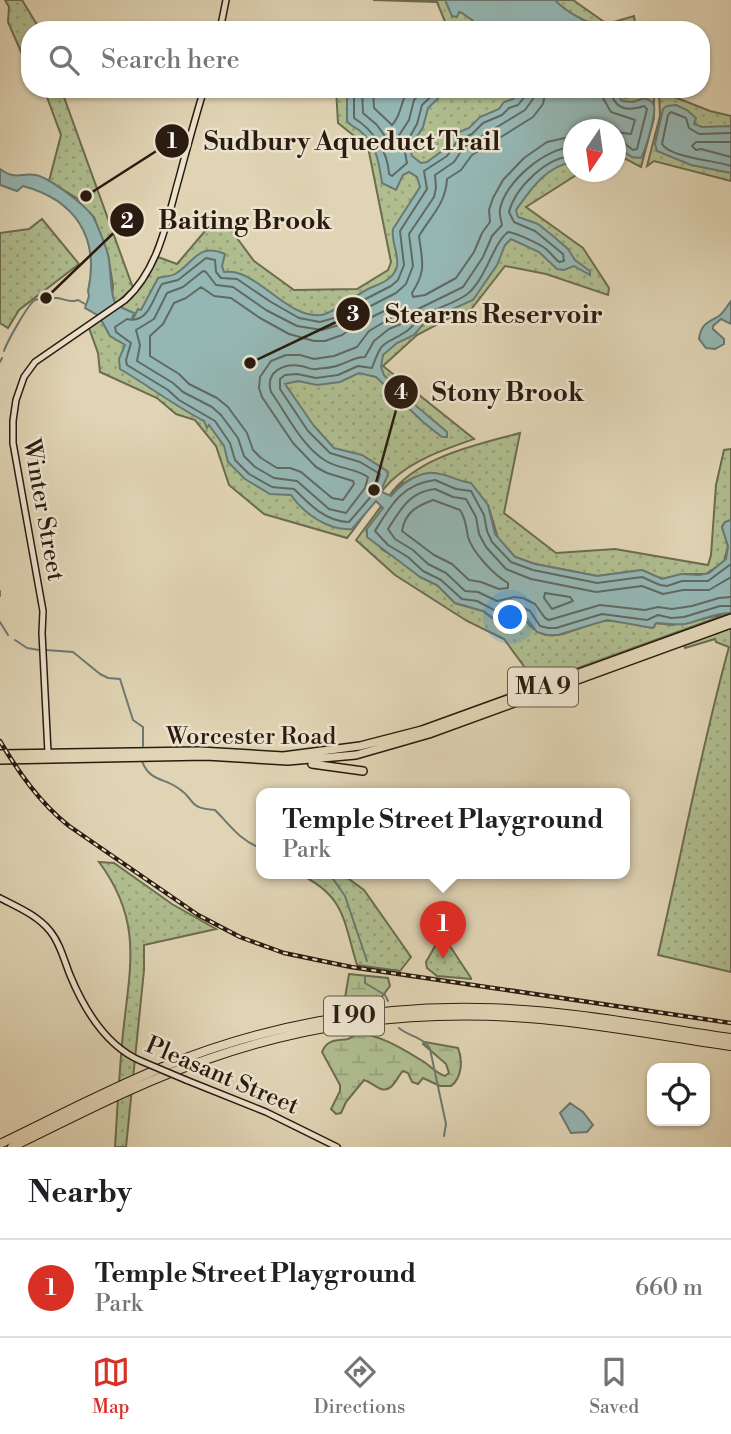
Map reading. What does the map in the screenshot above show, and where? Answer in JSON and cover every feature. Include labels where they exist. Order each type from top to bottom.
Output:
[{"type":"highway","name":"Worcester Road","points":[[0,757],[48,753],[200,751],[283,756],[360,746],[422,730],[731,620]]},
{"type":"highway","name":"Worcester Road","points":[[0,757],[205,756],[298,761],[356,755],[429,734],[731,620]]},
{"type":"highway","points":[[330,766],[347,766],[356,755]]},
{"type":"highway","points":[[298,761],[363,771]]},
{"type":"highway","name":"I 90","points":[[0,1144],[127,1083],[187,1058],[261,1034],[350,1016],[453,1008],[531,1010],[731,1038]]},
{"type":"highway","name":"I 90","points":[[12,1147],[141,1085],[200,1061],[274,1039],[349,1024],[426,1017],[516,1018],[580,1024],[731,1046]]},
{"type":"main road","points":[[222,21],[226,0]]},
{"type":"main road","name":"Winter Street","points":[[48,753],[41,633],[43,616],[14,449],[13,416],[20,388],[32,366],[122,302],[137,286],[161,243],[201,98]]},
{"type":"main road","name":"Pleasant Street","points":[[0,898],[32,915],[49,929],[58,943],[80,995],[98,1025],[123,1051],[141,1061],[272,1114],[337,1147]]},
{"type":"green space","points":[[5,0],[22,0],[35,21],[21,21],[21,52],[8,22],[9,7]]},
{"type":"green space","points":[[373,0],[573,0],[603,21],[445,21],[437,2]]},
{"type":"green space","points":[[634,16],[635,21],[617,21]]},
{"type":"green space","points":[[47,98],[64,98],[133,288],[116,303],[112,298],[113,286],[108,255],[94,217],[83,208],[78,199],[49,181],[61,135]]},
{"type":"green space","points":[[337,98],[654,98],[654,118],[641,167],[626,159],[626,119],[563,119],[563,182],[565,182],[526,207],[583,248],[609,288],[608,295],[546,274],[505,266],[462,321],[455,315],[417,335],[383,366],[474,439],[430,456],[391,481],[347,538],[264,514],[229,485],[216,446],[195,420],[176,414],[157,398],[100,372],[98,353],[89,328],[131,298],[158,257],[177,264],[211,224],[231,230],[254,261],[294,290],[357,289],[388,270],[391,262],[368,147],[338,123]]},
{"type":"green space","points":[[659,98],[677,98],[731,116],[731,181],[654,161],[647,166],[660,116]]},
{"type":"green space","points":[[42,219],[79,264],[19,310],[8,328],[0,323],[0,233],[29,229]]},
{"type":"green space","points":[[520,433],[504,513],[556,553],[615,549],[708,565],[716,485],[724,450],[731,449],[731,520],[725,522],[722,527],[728,546],[724,562],[706,574],[685,574],[662,579],[642,570],[597,576],[535,564],[515,557],[498,538],[488,505],[467,482],[458,482],[435,473],[424,474],[401,484],[389,496],[401,483],[415,471],[431,462],[466,448]]},
{"type":"green space","points":[[382,505],[382,510],[366,531],[383,550],[420,577],[437,585],[455,603],[483,611],[492,618],[517,613],[540,633],[564,634],[596,622],[610,621],[653,628],[656,623],[672,625],[730,613],[548,679],[526,669],[504,639],[467,621],[395,575],[356,540]]},
{"type":"green space","points":[[731,628],[731,972],[658,955],[729,647],[716,642],[715,639],[685,648],[684,645]]},
{"type":"green space","points":[[99,862],[114,863],[172,904],[216,929],[144,945],[144,970],[126,1147],[115,1147],[130,972],[129,929],[114,885]]},
{"type":"green space","points":[[309,879],[349,879],[364,890],[411,957],[400,971],[357,965],[340,910],[325,890]]},
{"type":"green space","points":[[442,934],[471,979],[437,976],[427,968],[426,962]]},
{"type":"green space","points":[[349,974],[388,978],[390,986],[380,999],[347,1003],[345,998]]},
{"type":"green space","points":[[358,1033],[391,1043],[445,1076],[449,1073],[446,1064],[423,1044],[425,1042],[458,1048],[461,1063],[455,1083],[451,1086],[440,1086],[423,1078],[418,1084],[412,1082],[408,1073],[403,1071],[392,1086],[385,1090],[364,1080],[346,1102],[341,1113],[336,1114],[331,1109],[340,1091],[340,1085],[322,1052],[329,1043],[348,1039]]},
{"type":"water","points":[[445,0],[555,0],[586,21],[473,21],[459,12],[457,17],[452,16]]},
{"type":"water","points":[[347,98],[439,98],[428,108],[423,127],[410,148],[412,156],[421,163],[427,162],[442,151],[452,135],[469,128],[480,117],[499,109],[504,102],[514,98],[620,98],[622,101],[633,102],[645,98],[651,101],[654,106],[652,124],[641,158],[626,153],[626,119],[563,119],[563,164],[547,173],[516,210],[518,217],[538,224],[568,249],[575,260],[590,271],[590,275],[574,266],[564,270],[557,269],[539,252],[511,239],[473,300],[448,311],[440,318],[425,322],[414,335],[397,343],[383,355],[381,367],[384,375],[447,432],[447,437],[442,437],[423,422],[376,377],[359,373],[340,382],[317,385],[298,381],[285,384],[314,426],[334,448],[362,455],[387,471],[382,492],[391,496],[406,482],[419,475],[433,473],[471,483],[488,505],[495,534],[515,557],[535,564],[597,576],[642,570],[662,579],[681,574],[709,573],[726,559],[728,546],[722,527],[725,522],[731,520],[731,613],[685,624],[656,623],[653,628],[607,620],[558,635],[547,635],[537,632],[525,616],[517,613],[514,616],[495,619],[483,611],[455,603],[437,585],[420,577],[367,537],[367,529],[383,508],[376,501],[352,529],[335,527],[318,520],[303,509],[291,495],[270,494],[245,479],[228,462],[224,446],[209,425],[207,428],[204,421],[120,369],[119,359],[125,345],[110,336],[99,316],[85,308],[89,296],[90,254],[80,224],[70,211],[41,192],[23,186],[17,191],[0,185],[0,169],[15,175],[36,175],[57,186],[88,210],[96,222],[107,252],[113,299],[119,306],[134,313],[133,319],[138,309],[141,310],[158,278],[175,274],[197,255],[208,251],[225,254],[222,266],[224,272],[248,277],[296,309],[321,315],[338,308],[393,275],[397,261],[393,229],[420,187],[417,177],[409,172],[403,175],[396,190],[382,183],[374,148],[366,136],[347,121]]},
{"type":"water","points":[[676,105],[696,118],[694,124],[702,127],[731,126],[731,173],[691,165],[657,151],[655,144],[663,109]]},
{"type":"water","points":[[731,301],[731,324],[721,319],[713,326],[724,339],[724,344],[715,349],[706,348],[699,339],[701,330],[705,324],[721,314]]},
{"type":"water","points":[[570,1103],[583,1112],[593,1125],[587,1132],[571,1133],[560,1113]]},
{"type":"waterway","points":[[4,351],[13,332],[35,300],[57,298],[78,300],[85,304]]},
{"type":"waterway","points":[[0,362],[2,358]]},
{"type":"waterway","points":[[0,591],[0,596]]},
{"type":"waterway","points":[[0,622],[8,635]]},
{"type":"waterway","points":[[15,640],[27,648],[39,650]]},
{"type":"waterway","points":[[46,650],[73,652],[100,674],[120,679],[133,720],[143,727],[143,746]]},
{"type":"waterway","points":[[142,761],[153,776],[184,792],[196,805],[215,810],[241,837],[256,846]]},
{"type":"waterway","points":[[333,879],[345,896],[367,961]]},
{"type":"waterway","points":[[365,976],[365,983],[385,995],[388,1001]]},
{"type":"waterway","points":[[399,1028],[424,1042],[430,1049],[446,1124],[444,1136]]},
{"type":"railway","points":[[0,741],[31,787],[69,826],[198,915],[240,937],[284,953],[351,967],[731,1023]]},
{"type":"place","name":"Sudbury Aqueduct Trail","points":[[86,196]]},
{"type":"place","name":"Baiting Brook","points":[[46,298]]},
{"type":"place","name":"Stearns Reservoir","points":[[250,363]]},
{"type":"place","name":"Stony Brook","points":[[374,490]]},
{"type":"place","name":"Temple Street Playground","points":[[443,959]]}]
